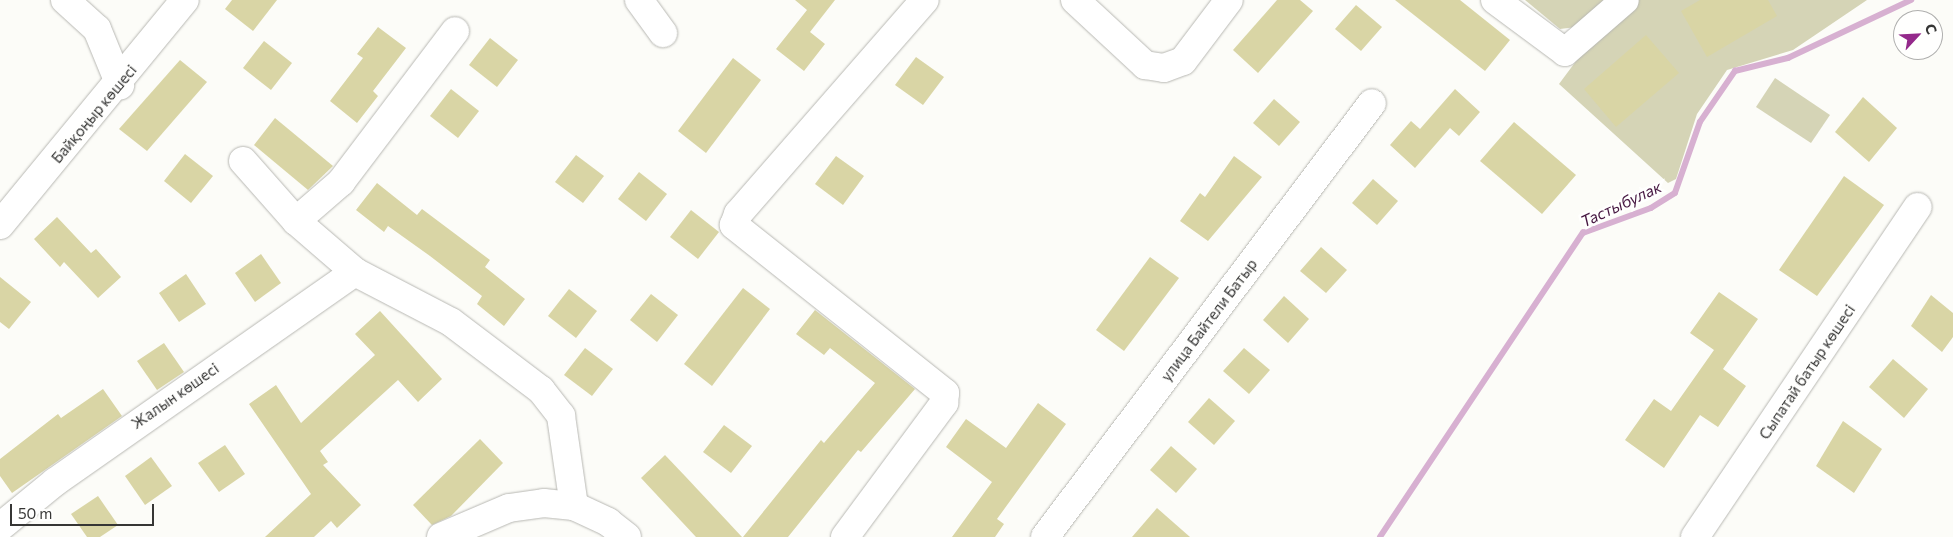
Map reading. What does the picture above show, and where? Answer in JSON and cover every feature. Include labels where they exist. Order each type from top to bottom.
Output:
[{"type":"street","points":[[65,0],[97,29],[120,85]]},
{"type":"street","name":"Байқоңыр көшесі","points":[[0,225],[120,85],[185,0]]},
{"type":"street","points":[[639,0],[663,33]]},
{"type":"street","points":[[845,537],[944,403],[945,393],[734,225],[738,214],[925,0]]},
{"type":"street","points":[[1075,0],[1144,66],[1164,68],[1183,61],[1229,0]]},
{"type":"street","points":[[1495,0],[1565,52],[1624,0]]},
{"type":"street","points":[[296,222],[341,182],[455,31]]},
{"type":"street","name":"улица Байтели Батыр","points":[[1046,537],[1372,103]]},
{"type":"street","points":[[243,160],[296,222],[355,272],[451,322],[541,390],[561,416],[574,506]]},
{"type":"street","name":"Сыпатай батыр көшесі","points":[[1695,537],[1918,207]]},
{"type":"street","name":"Жалын көшесі","points":[[0,526],[55,482],[355,272]]},
{"type":"street","points":[[441,537],[509,508],[544,503],[574,506],[608,522],[627,537]]},
{"type":"green space","points":[[1525,0],[1606,0],[1576,27],[1560,29]]},
{"type":"green space","points":[[1638,0],[1867,0],[1793,50],[1727,70],[1697,114],[1676,179],[1668,183],[1559,84],[1588,45]]},
{"type":"green space","points":[[1775,78],[1830,115],[1811,143],[1756,107]]},
{"type":"building","points":[[232,0],[277,0],[253,31],[225,9]]},
{"type":"building","points":[[795,0],[835,0],[810,32],[825,44],[804,71],[776,49],[807,10]]},
{"type":"building","points":[[1277,0],[1300,0],[1313,11],[1258,73],[1233,50]]},
{"type":"building","points":[[1395,0],[1460,0],[1510,40],[1485,71]]},
{"type":"building","points":[[1700,0],[1768,0],[1777,16],[1707,57],[1681,11]]},
{"type":"building","points":[[1356,5],[1382,27],[1361,51],[1335,29]]},
{"type":"building","points":[[378,27],[406,48],[373,91],[378,96],[357,123],[330,101],[363,58],[357,54]]},
{"type":"building","points":[[1646,35],[1679,73],[1616,127],[1584,89]]},
{"type":"building","points":[[490,38],[518,60],[497,87],[469,65]]},
{"type":"building","points":[[264,41],[292,63],[271,90],[243,68]]},
{"type":"building","points":[[916,57],[944,77],[923,105],[895,85]]},
{"type":"building","points":[[733,58],[761,80],[706,153],[678,131]]},
{"type":"building","points":[[180,60],[207,82],[147,151],[119,129]]},
{"type":"building","points":[[451,89],[479,111],[458,138],[430,116]]},
{"type":"building","points":[[1455,89],[1480,112],[1459,136],[1450,128],[1415,168],[1390,145],[1411,121],[1420,129]]},
{"type":"building","points":[[1863,97],[1897,128],[1869,162],[1835,132]]},
{"type":"building","points":[[1274,99],[1300,122],[1279,146],[1253,123]]},
{"type":"building","points":[[275,118],[333,166],[308,190],[254,145]]},
{"type":"building","points":[[1514,122],[1576,175],[1542,214],[1480,161]]},
{"type":"building","points":[[185,154],[213,176],[191,203],[164,181]]},
{"type":"building","points":[[576,155],[604,176],[583,203],[555,182]]},
{"type":"building","points":[[836,156],[864,176],[843,205],[815,184]]},
{"type":"building","points":[[1234,156],[1262,177],[1208,241],[1180,221],[1200,193],[1205,197]]},
{"type":"building","points":[[639,172],[667,194],[646,221],[618,199]]},
{"type":"building","points":[[1844,176],[1884,205],[1817,296],[1779,270]]},
{"type":"building","points":[[1373,179],[1398,201],[1377,225],[1352,203]]},
{"type":"building","points":[[377,183],[417,215],[422,209],[490,260],[485,267],[525,299],[504,326],[477,304],[482,296],[388,226],[384,232],[356,210]]},
{"type":"building","points":[[691,210],[719,232],[698,259],[670,237]]},
{"type":"building","points":[[57,217],[91,253],[96,249],[121,277],[98,298],[64,262],[60,267],[34,239]]},
{"type":"building","points":[[1321,247],[1347,270],[1326,293],[1300,271]]},
{"type":"building","points":[[261,254],[281,283],[255,302],[235,273]]},
{"type":"building","points":[[1150,257],[1179,278],[1124,351],[1096,330]]},
{"type":"building","points":[[186,274],[206,304],[179,322],[159,293]]},
{"type":"building","points":[[0,277],[31,302],[9,329],[0,322]]},
{"type":"building","points":[[743,288],[770,309],[712,386],[684,364]]},
{"type":"building","points":[[569,289],[597,311],[576,338],[548,316]]},
{"type":"building","points":[[1719,292],[1758,319],[1723,369],[1746,386],[1718,427],[1700,415],[1664,468],[1625,440],[1654,399],[1671,411],[1714,350],[1690,333]]},
{"type":"building","points":[[651,294],[678,315],[657,342],[630,320]]},
{"type":"building","points":[[1931,295],[1953,313],[1953,337],[1942,352],[1911,326]]},
{"type":"building","points":[[1284,296],[1309,319],[1288,343],[1263,320]]},
{"type":"building","points":[[815,310],[915,389],[861,452],[858,450],[788,537],[743,537],[821,440],[824,443],[875,383],[830,348],[824,355],[796,334]]},
{"type":"building","points":[[380,311],[442,379],[418,402],[398,380],[320,451],[328,462],[323,465],[361,505],[337,528],[331,521],[314,537],[265,537],[311,494],[249,404],[276,385],[301,423],[375,355],[355,334]]},
{"type":"building","points":[[164,343],[184,372],[157,390],[137,361]]},
{"type":"building","points":[[585,348],[613,369],[592,396],[564,375]]},
{"type":"building","points":[[1244,348],[1270,370],[1249,394],[1223,371]]},
{"type":"building","points":[[1893,359],[1928,389],[1904,418],[1869,387]]},
{"type":"building","points":[[103,389],[122,416],[12,493],[0,476],[0,459],[58,414],[61,418]]},
{"type":"building","points":[[1209,398],[1235,421],[1214,445],[1188,422]]},
{"type":"building","points":[[1038,403],[1066,424],[997,519],[1004,524],[995,537],[952,537],[992,482],[946,447],[966,419],[1006,448]]},
{"type":"building","points":[[1843,421],[1882,449],[1854,493],[1816,466]]},
{"type":"building","points":[[724,425],[752,446],[731,473],[703,452]]},
{"type":"building","points":[[480,439],[503,463],[451,516],[432,525],[413,505]]},
{"type":"building","points":[[225,445],[245,474],[219,492],[198,463]]},
{"type":"building","points":[[1171,446],[1197,469],[1176,493],[1150,470]]},
{"type":"building","points":[[665,455],[742,537],[696,537],[641,478]]},
{"type":"building","points":[[151,457],[172,486],[145,505],[125,476]]},
{"type":"building","points":[[98,496],[118,525],[100,537],[87,537],[71,514]]},
{"type":"building","points":[[1157,508],[1190,537],[1132,537]]},
{"type":"waterway","name":"Тастыбулак","points":[[1380,537],[1583,233],[1651,208],[1675,193],[1700,122],[1735,71],[1788,58],[1911,0]]}]
